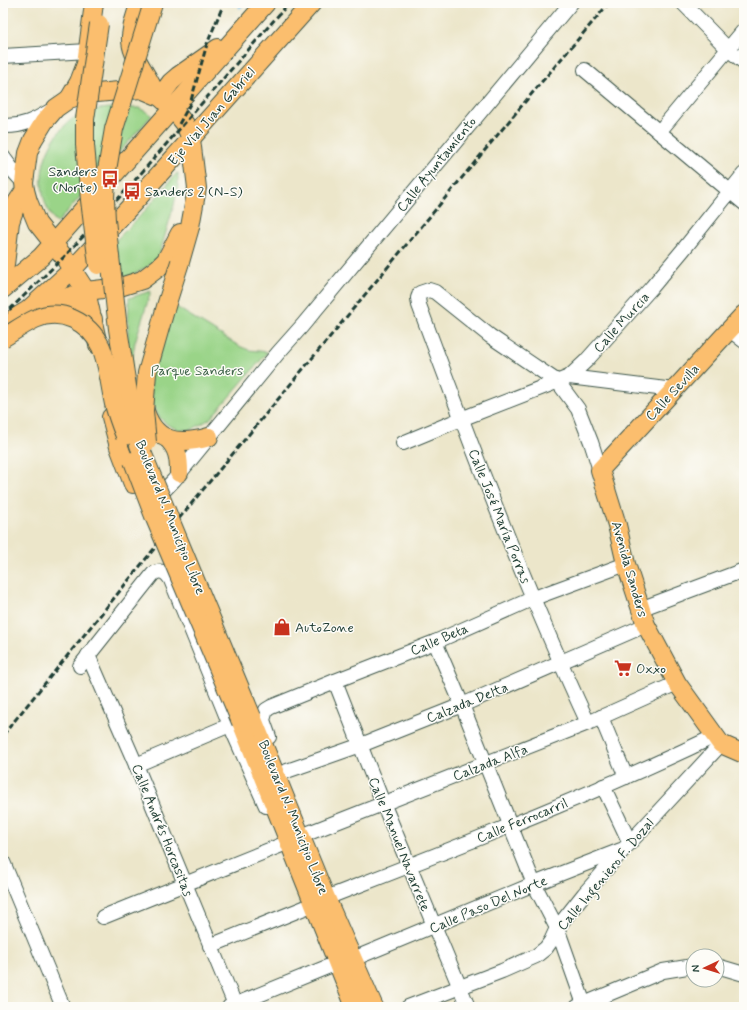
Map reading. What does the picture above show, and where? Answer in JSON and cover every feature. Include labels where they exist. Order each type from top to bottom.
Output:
[{"type":"main road","points":[[3,282],[10,222],[24,186],[28,153],[33,140],[44,122],[62,104],[79,82],[86,64],[94,3]]},
{"type":"main road","name":"Boulevard N. Municipio Libre","points":[[101,3],[85,119],[85,145],[98,264],[125,436],[154,516],[247,722]]},
{"type":"main road","points":[[140,3],[131,36],[135,55],[163,100],[185,124],[191,139],[194,154],[192,192],[144,363],[142,383],[143,400],[148,419],[155,429],[167,438],[173,445],[178,454],[179,473]]},
{"type":"main road","name":"Boulevard N. Municipio Libre","points":[[153,3],[113,135],[106,176],[106,220],[115,300],[132,418],[139,445],[247,722],[320,901],[345,961],[374,1007]]},
{"type":"main road","points":[[3,289],[41,257],[53,244],[163,100],[171,82],[219,47],[233,40],[266,3]]},
{"type":"main road","name":"Eje Vial Juan Gabriel","points":[[3,325],[28,310],[72,270],[312,3]]},
{"type":"main road","points":[[62,104],[86,94],[130,89],[141,89],[163,100]]},
{"type":"main road","points":[[152,476],[145,419],[147,373],[156,337],[190,227],[197,188],[194,174]]},
{"type":"main road","points":[[24,186],[37,223],[64,257],[86,291],[93,319],[111,417],[119,447],[130,478],[144,510]]},
{"type":"main road","points":[[28,310],[86,291],[120,287],[142,280],[166,260],[177,241]]},
{"type":"main road","points":[[54,302],[70,307],[93,319]]},
{"type":"main road","name":"Calle Sevilla","points":[[600,470],[744,314]]},
{"type":"main road","points":[[3,338],[35,319],[54,315],[69,316],[82,324],[91,333],[100,347],[104,358],[115,407],[125,436]]},
{"type":"main road","points":[[167,438],[187,442],[209,437]]},
{"type":"main road","name":"Avenida Sanders","points":[[600,470],[617,525],[626,564],[643,617],[677,682],[718,740]]},
{"type":"main road","points":[[718,740],[744,754]]},
{"type":"main road","name":"Boulevard N. Municipio Libre","points":[[345,961],[355,1007]]},
{"type":"street","name":"Calle Ayuntamiento","points":[[209,437],[571,3]]},
{"type":"street","points":[[683,3],[728,49],[744,62]]},
{"type":"street","points":[[659,132],[744,30]]},
{"type":"street","points":[[3,56],[88,52]]},
{"type":"street","points":[[585,70],[744,203]]},
{"type":"street","points":[[3,126],[24,124],[62,104]]},
{"type":"street","points":[[3,158],[24,186]]},
{"type":"street","name":"Calle Murcia","points":[[403,443],[460,418],[564,379],[586,361],[642,298],[684,250],[744,174]]},
{"type":"street","name":"Calle José María Porras","points":[[564,379],[490,336],[435,292],[429,290],[420,293],[418,298],[419,305],[460,418],[560,663],[588,723]]},
{"type":"street","points":[[730,330],[744,341]]},
{"type":"street","points":[[564,379],[674,390]]},
{"type":"street","points":[[564,379],[578,409],[600,470]]},
{"type":"street","points":[[144,510],[179,473],[209,437]]},
{"type":"street","name":"Calle Beta","points":[[247,722],[263,716],[266,710],[435,642],[534,598],[626,564]]},
{"type":"street","name":"Calzada Delta","points":[[284,772],[361,745],[462,705],[560,663],[643,617],[744,570]]},
{"type":"street","points":[[80,666],[153,574],[157,571],[162,571],[167,574],[247,722],[284,772],[295,839]]},
{"type":"street","points":[[435,642],[534,884],[557,928],[582,1006],[663,971],[685,967]]},
{"type":"street","name":"Calle Andrés Horcasitas","points":[[88,655],[185,883],[233,1006]]},
{"type":"street","name":"Calle Manuel Navarrete","points":[[335,681],[383,803],[468,1007]]},
{"type":"street","name":"Calzada Alfa","points":[[103,917],[383,803],[588,723],[677,682]]},
{"type":"street","points":[[601,717],[626,777]]},
{"type":"street","points":[[136,765],[247,722]]},
{"type":"street","name":"Calle Ferrocarril","points":[[210,946],[510,826],[603,786],[718,740]]},
{"type":"street","name":"Calle Ingeniero F. Dozal","points":[[408,1007],[502,971],[536,956],[546,948],[557,928],[584,894],[718,740]]},
{"type":"street","points":[[603,786],[627,846]]},
{"type":"street","name":"Calle Paso Del Norte","points":[[345,961],[627,846]]},
{"type":"street","points":[[3,862],[63,1007]]},
{"type":"street","points":[[233,1006],[345,961]]},
{"type":"street","points":[[725,968],[744,974]]},
{"type":"green space","points":[[108,108],[139,108],[152,115],[57,223],[48,210],[45,201],[42,171],[47,152],[57,135],[70,121],[86,112]]},
{"type":"green space","points":[[177,173],[178,186],[174,205],[159,256],[147,267],[133,275],[119,279],[113,243],[143,213]]},
{"type":"green space","points":[[151,291],[135,342],[131,368],[127,368],[129,298]]},
{"type":"green space","name":"Parque Sanders","points":[[173,305],[239,346],[249,350],[268,352],[210,419],[191,430],[179,430],[168,425],[161,419],[152,405],[150,376]]},
{"type":"waterway","points":[[240,7],[243,3]]},
{"type":"railway","points":[[179,124],[190,104],[207,44],[224,3]]},
{"type":"railway","points":[[3,316],[64,257],[129,187],[289,3]]},
{"type":"railway","points":[[3,735],[162,539],[539,85],[609,3]]},
{"type":"place","name":"Sanders (Norte)","points":[[110,179]]},
{"type":"place","name":"Sanders 2 (N-S)","points":[[132,191]]},
{"type":"place","name":"AutoZone","points":[[282,627]]},
{"type":"place","name":"Oxxo","points":[[623,668]]}]
